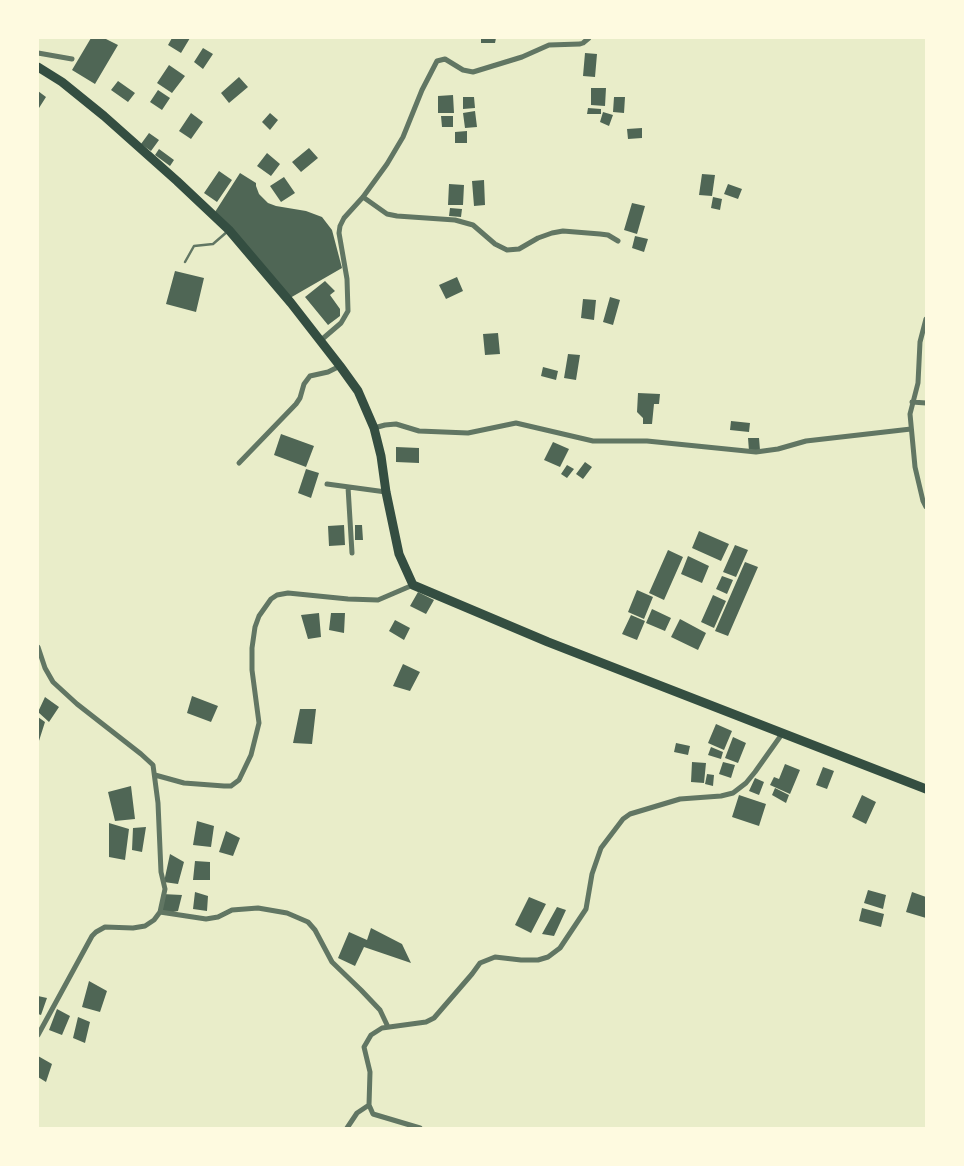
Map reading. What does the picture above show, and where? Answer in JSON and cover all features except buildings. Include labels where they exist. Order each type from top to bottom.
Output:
[{"type":"main road","points":[[38,66],[62,82],[104,116],[177,180],[229,230],[291,303],[340,366],[358,391],[374,428],[399,554],[413,585],[548,642],[926,789]]},
{"type":"street","points":[[320,341],[341,322],[348,311],[347,279],[339,233],[340,226],[344,218],[363,198],[403,137],[422,90],[437,61],[446,59],[463,70],[478,71],[522,57],[549,45],[580,44],[589,38]]},
{"type":"street","points":[[38,53],[72,59]]},
{"type":"street","points":[[363,198],[387,214],[455,220],[473,225],[495,244],[507,250],[519,249],[552,232],[563,231],[608,235],[618,241]]},
{"type":"street","points":[[926,319],[920,342],[918,382],[912,402],[910,429],[915,467],[926,507]]},
{"type":"street","points":[[239,463],[296,404],[304,384],[310,376],[328,372],[340,366]]},
{"type":"street","points":[[912,402],[926,403]]},
{"type":"street","points":[[374,428],[396,424],[419,431],[468,433],[516,423],[593,441],[647,441],[756,452],[778,449],[806,441],[910,429]]},
{"type":"street","points":[[327,484],[386,492]]},
{"type":"street","points":[[348,487],[352,553]]},
{"type":"street","points":[[155,775],[184,783],[224,786],[231,786],[239,780],[251,755],[259,723],[252,670],[254,627],[258,616],[271,599],[277,595],[288,593],[378,600],[413,585]]},
{"type":"street","points":[[38,648],[45,668],[54,682],[77,704],[150,761],[153,766],[161,872],[165,889],[160,912],[146,926],[133,928],[105,927],[92,936],[38,1035]]},
{"type":"street","points":[[420,1128],[373,1114],[369,1105],[370,1072],[364,1047],[371,1035],[388,1027],[426,1022],[434,1018],[480,963],[495,957],[538,960],[548,957],[560,948],[586,908],[592,874],[601,848],[623,819],[630,814],[680,799],[721,796],[733,793],[746,783],[782,734]]},
{"type":"street","points":[[160,912],[206,919],[218,917],[232,910],[258,908],[286,912],[308,922],[315,930],[332,962],[380,1010],[388,1027]]},
{"type":"street","points":[[347,1128],[357,1114],[369,1105]]},
{"type":"lane","points":[[185,262],[194,246],[213,244],[229,230]]}]
